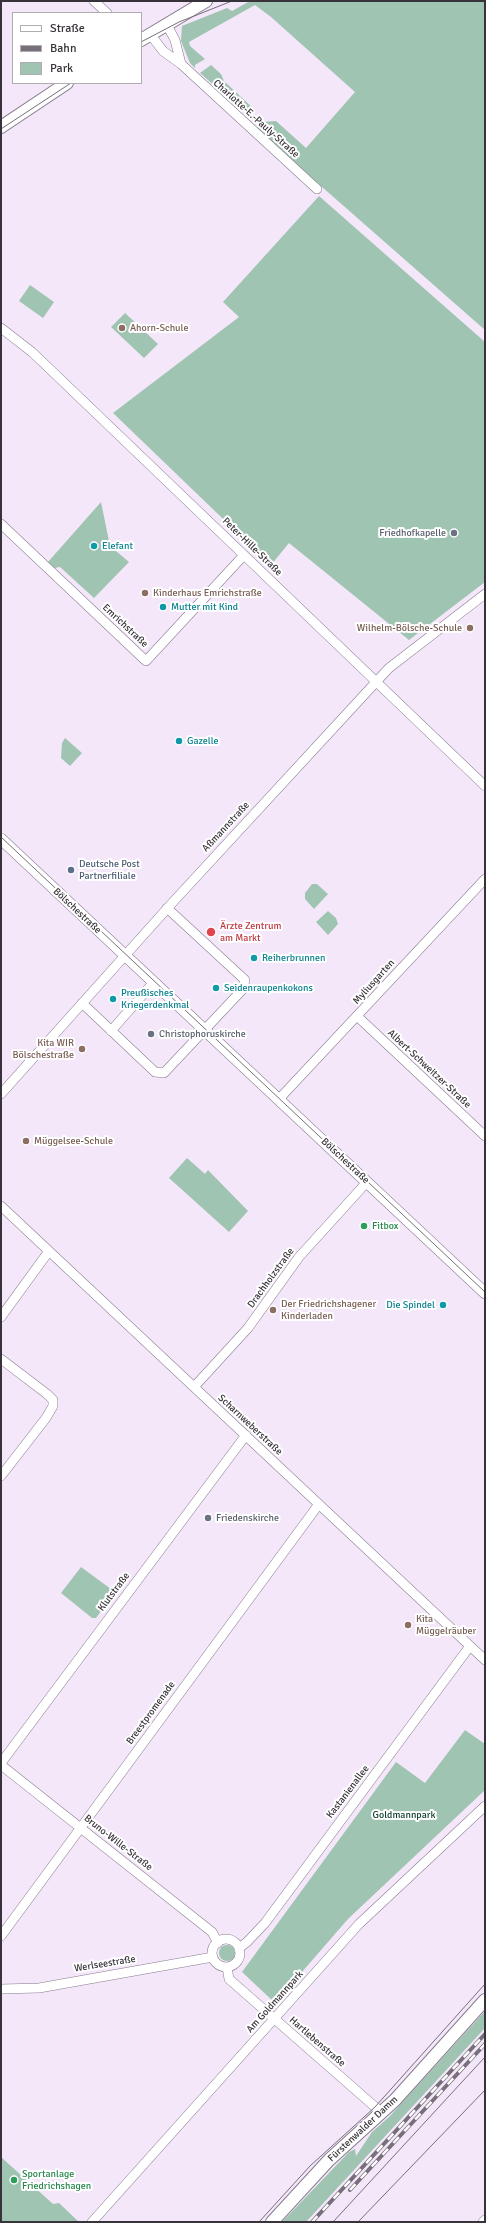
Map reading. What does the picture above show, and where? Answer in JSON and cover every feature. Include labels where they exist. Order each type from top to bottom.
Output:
[{"type":"main road","points":[[146,37],[206,1]]},
{"type":"main road","points":[[1,127],[66,84]]},
{"type":"main road","name":"Fürstenwalder Damm","points":[[272,2222],[329,2160],[382,2113],[485,2000]]},
{"type":"street","points":[[94,1],[106,12]]},
{"type":"street","points":[[167,25],[175,40],[181,64]]},
{"type":"street","name":"Charlotte-E.-Pauly-Straße","points":[[146,37],[181,64],[317,189]]},
{"type":"street","name":"Peter-Hille-Straße","points":[[1,328],[32,352],[485,786]]},
{"type":"street","name":"Emrichstraße","points":[[1,524],[146,661],[244,555]]},
{"type":"street","name":"Aßmannstraße","points":[[1,1094],[167,908],[389,668],[485,594]]},
{"type":"street","name":"Bölschestraße","points":[[1,839],[485,1293]]},
{"type":"street","name":"Myliusgarten","points":[[279,1099],[358,1017],[368,1003],[485,879]]},
{"type":"street","points":[[82,1004],[155,1072],[164,1073],[242,989],[245,980],[167,908]]},
{"type":"street","points":[[111,1031],[154,982]]},
{"type":"street","name":"Albert-Schweitzer-Straße","points":[[358,1017],[485,1136]]},
{"type":"street","name":"Drachholzstraße","points":[[194,1387],[237,1341],[299,1257],[367,1182]]},
{"type":"street","name":"Scharnweberstraße","points":[[1,1206],[485,1660]]},
{"type":"street","points":[[1,1317],[49,1251]]},
{"type":"street","points":[[1,1359],[53,1400],[53,1406],[46,1418],[1,1476]]},
{"type":"street","name":"Klutstraße","points":[[1,1764],[246,1435]]},
{"type":"street","name":"Breestpromenade","points":[[1,1936],[319,1504]]},
{"type":"street","name":"Kastanienallee","points":[[239,1948],[247,1942],[265,1922],[470,1646]]},
{"type":"street","name":"Bruno-Wille-Straße","points":[[1,1764],[212,1932],[218,1943]]},
{"type":"street","name":"Am Goldmannpark","points":[[92,2222],[359,1924],[485,1806]]},
{"type":"street","points":[[230,1940],[239,1948],[238,1960],[234,1965],[227,1967],[221,1966],[213,1957],[214,1949],[218,1943],[230,1940]]},
{"type":"street","name":"Werlseestraße","points":[[1,1989],[39,1988],[213,1957]]},
{"type":"street","name":"Hartlebenstraße","points":[[227,1967],[229,1979],[382,2113]]},
{"type":"green space","points":[[250,1],[485,1],[485,330],[256,129],[261,122],[276,121],[306,148],[355,92],[271,17],[255,5],[189,42],[190,46],[205,59],[195,65],[195,68],[190,63],[181,41],[182,26],[227,8],[232,11]]},
{"type":"green space","points":[[211,65],[221,74],[224,81],[256,111],[248,113],[243,111],[200,73]]},
{"type":"green space","points":[[319,196],[485,342],[485,582],[409,640],[289,543],[271,565],[113,413],[239,317],[223,302]]},
{"type":"green space","points":[[30,285],[54,302],[43,318],[19,301]]},
{"type":"green space","points":[[125,313],[158,344],[144,358],[111,327]]},
{"type":"green space","points":[[101,502],[110,546],[129,562],[94,598],[60,567],[54,568],[48,562]]},
{"type":"green space","points":[[65,738],[82,753],[70,766],[61,758],[62,743]]},
{"type":"green space","points":[[312,884],[317,884],[328,894],[314,909],[305,899],[305,893]]},
{"type":"green space","points":[[328,911],[336,918],[338,924],[328,935],[316,922]]},
{"type":"green space","points":[[187,1158],[205,1174],[208,1170],[248,1211],[229,1232],[169,1178]]},
{"type":"green space","points":[[81,1567],[115,1592],[96,1618],[92,1618],[61,1593]]},
{"type":"green space","name":"Goldmannpark","points":[[465,1730],[485,1744],[485,1790],[348,1919],[275,2003],[242,1972],[396,1762],[425,1783]]},
{"type":"green space","points":[[227,1945],[233,1947],[235,1953],[233,1959],[227,1961],[221,1959],[219,1953],[221,1947]]},
{"type":"green space","points":[[485,2011],[485,2028],[306,2222],[282,2222],[349,2152],[355,2149],[356,2156],[372,2132],[389,2117]]},
{"type":"green space","name":"Sportanlage Friedrichshagen","points":[[1,2157],[53,2204],[59,2203],[79,2222],[1,2222]]},
{"type":"tram line","points":[[142,41],[179,22],[232,1]]},
{"type":"tram line","points":[[1,129],[69,84]]},
{"type":"tram line","points":[[1,837],[485,1292]]},
{"type":"tram line","points":[[259,2222],[310,2166],[375,2107],[485,1984]]},
{"type":"tram line","points":[[333,2222],[485,2057]]},
{"type":"tram line","points":[[358,2222],[485,2090]]},
{"type":"railway","points":[[312,2222],[485,2034]]},
{"type":"railway","points":[[350,2190],[485,2044]]},
{"type":"place","name":"Ahorn-Schule","points":[[122,328]]},
{"type":"place","name":"Friedhofkapelle","points":[[454,533]]},
{"type":"place","name":"Elefant","points":[[94,546]]},
{"type":"place","name":"Kinderhaus Emrichstraße","points":[[145,593]]},
{"type":"place","name":"Mutter mit Kind","points":[[163,607]]},
{"type":"place","name":"Wilhelm-Bölsche-Schule","points":[[470,628]]},
{"type":"place","name":"Gazelle","points":[[179,741]]},
{"type":"place","name":"Deutsche Post Partnerfiliale","points":[[71,870]]},
{"type":"place","name":"Ärzte Zentrum am Markt","points":[[211,932]]},
{"type":"place","name":"Reiherbrunnen","points":[[254,958]]},
{"type":"place","name":"Seidenraupenkokons","points":[[216,988]]},
{"type":"place","name":"Preußisches Kriegerdenkmal","points":[[113,999]]},
{"type":"place","name":"Christophoruskirche","points":[[151,1034]]},
{"type":"place","name":"Kita WIR Bölschestraße","points":[[82,1049]]},
{"type":"place","name":"Müggelsee-Schule","points":[[26,1141]]},
{"type":"place","name":"Fitbox","points":[[364,1226]]},
{"type":"place","name":"Die Spindel","points":[[443,1305]]},
{"type":"place","name":"Der Friedrichshagener Kinderladen","points":[[273,1310]]},
{"type":"place","name":"Friedenskirche","points":[[208,1518]]},
{"type":"place","name":"Kita Müggelräuber","points":[[408,1625]]},
{"type":"place","name":"Sportanlage Friedrichshagen","points":[[14,2180]]}]
